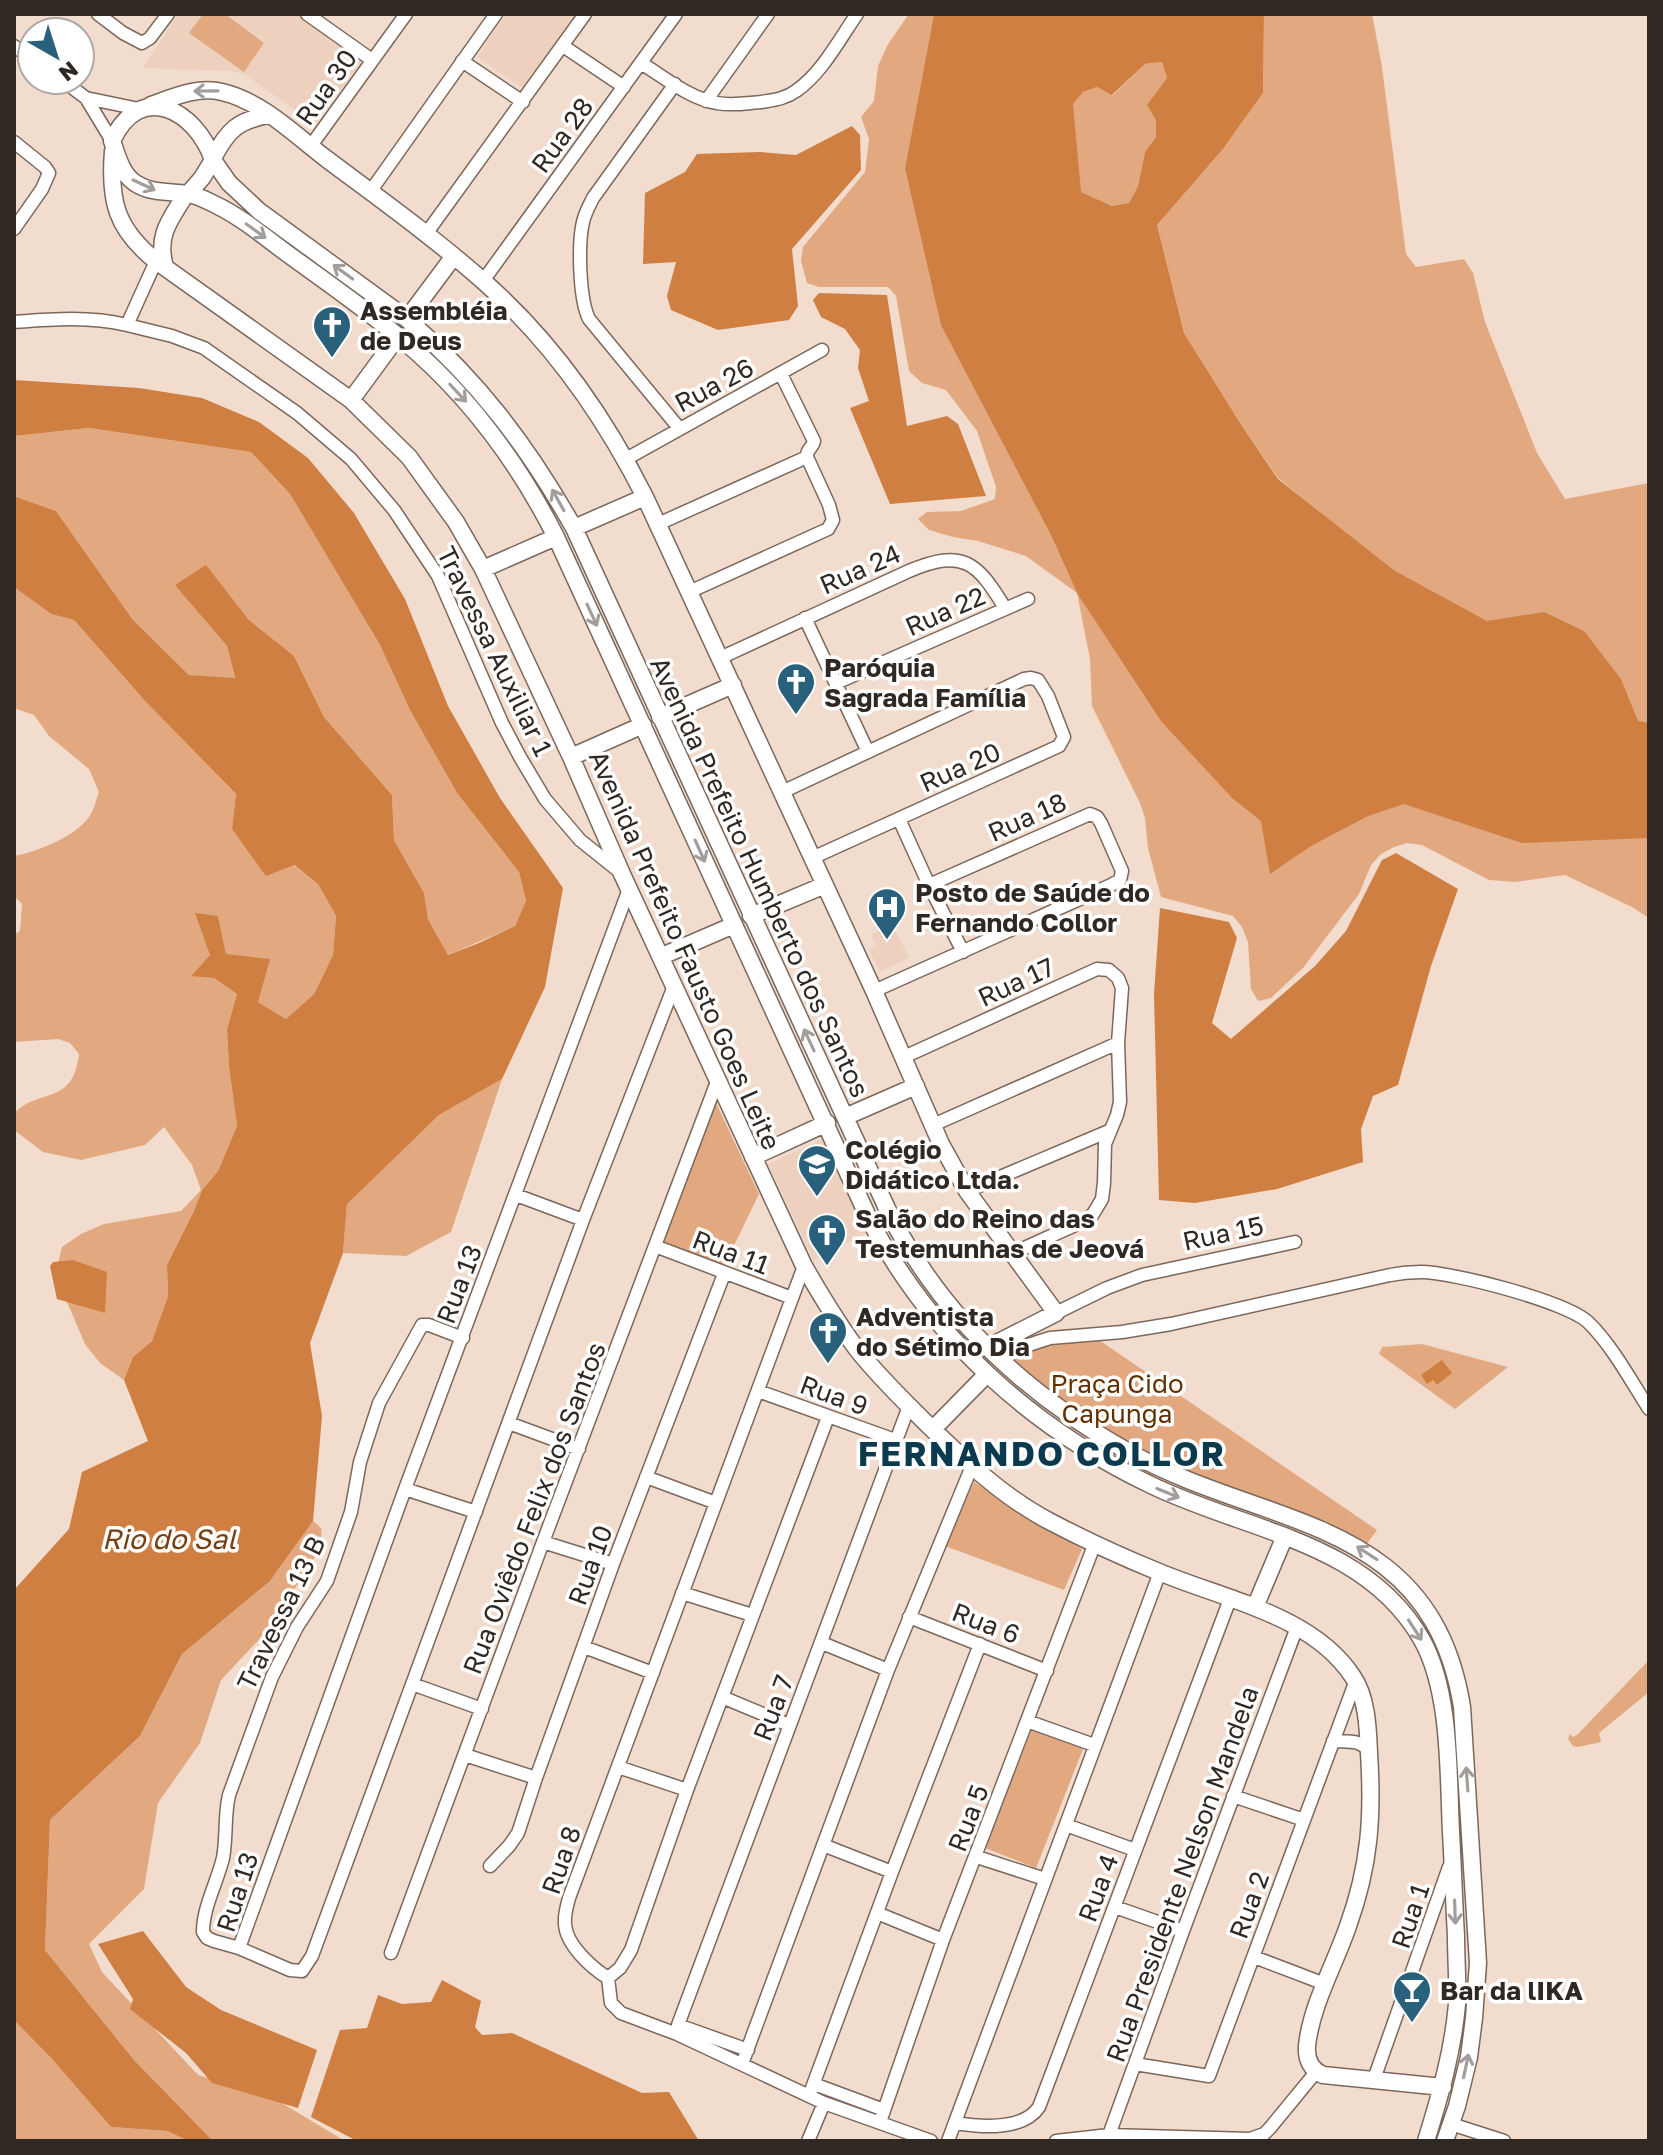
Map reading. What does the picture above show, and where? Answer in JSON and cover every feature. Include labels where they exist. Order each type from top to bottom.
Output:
[{"type":"street","points":[[98,14],[142,43],[150,38],[168,14]]},
{"type":"street","points":[[307,14],[372,60]]},
{"type":"street","name":"Rua 30","points":[[310,147],[406,14]]},
{"type":"street","points":[[370,192],[496,14]]},
{"type":"street","points":[[426,234],[585,14]]},
{"type":"street","name":"Rua 28","points":[[483,281],[676,14]]},
{"type":"street","points":[[706,101],[768,14]]},
{"type":"street","points":[[641,63],[706,101],[731,104],[774,100],[795,92],[815,73],[857,14]]},
{"type":"street","points":[[563,46],[624,87]]},
{"type":"street","points":[[462,61],[523,102]]},
{"type":"street","points":[[675,84],[593,198],[584,217],[581,245],[583,299],[589,319],[679,428]]},
{"type":"street","points":[[113,143],[121,124],[140,109],[195,91],[213,90],[230,94],[268,115],[454,256],[521,317],[576,383],[626,459],[645,497],[933,1125],[967,1191],[1056,1313]]},
{"type":"street","points":[[83,96],[113,143],[123,170],[132,180],[141,187],[158,192],[187,194]]},
{"type":"street","points":[[86,98],[140,109],[161,108],[176,112],[195,129],[213,159]]},
{"type":"street","points":[[127,325],[161,264],[162,237],[169,221],[202,178],[224,138],[246,120],[268,115]]},
{"type":"street","points":[[14,142],[49,173],[42,189],[14,229]]},
{"type":"street","name":"Avenida Prefeito Fausto Goes Leite","points":[[113,143],[112,185],[119,216],[132,239],[161,264],[351,400],[422,473],[456,522],[483,569],[571,757],[804,1266],[853,1344],[909,1406],[972,1466],[1030,1509],[1160,1572],[1255,1607],[1297,1627],[1327,1647],[1356,1680],[1366,1720],[1371,1827],[1366,1861],[1348,1926],[1325,1984],[1308,2042],[1308,2059],[1316,2072]]},
{"type":"street","name":"Avenida Prefeito Humberto dos Santos","points":[[213,159],[229,183],[259,211],[407,319],[452,359],[493,404],[543,475],[574,528],[903,1240],[949,1305],[1000,1361],[1052,1404],[1128,1452],[1200,1485],[1329,1532],[1357,1546],[1402,1580],[1421,1602],[1442,1637],[1458,1680],[1478,1963],[1469,2057],[1445,2141]]},
{"type":"street","name":"Avenida Prefeito Humberto dos Santos","points":[[187,194],[228,211],[398,336],[444,378],[504,451],[556,537],[870,1221],[919,1297],[987,1374],[1030,1412],[1095,1457],[1155,1487],[1285,1536],[1336,1559],[1365,1576],[1394,1601],[1422,1641],[1435,1671],[1441,1696],[1453,1856],[1457,2002],[1443,2087],[1426,2141]]},
{"type":"street","points":[[407,319],[454,256]]},
{"type":"street","name":"Travessa Auxiliar 1","points":[[14,322],[80,318],[109,321],[188,340],[253,381],[320,431],[361,470],[402,522],[438,576],[502,723],[545,799],[580,840],[626,881]]},
{"type":"street","points":[[351,400],[398,336]]},
{"type":"street","name":"Rua 26","points":[[626,459],[822,350]]},
{"type":"street","points":[[689,592],[830,527],[833,520],[833,513],[807,457],[814,441],[781,374]]},
{"type":"street","points":[[658,524],[807,457]]},
{"type":"street","points":[[574,528],[645,497]]},
{"type":"street","points":[[483,569],[556,537]]},
{"type":"street","name":"Rua 24","points":[[720,658],[922,565],[943,560],[976,567],[1005,608]]},
{"type":"street","name":"Rua 22","points":[[836,683],[1028,599]]},
{"type":"street","points":[[782,792],[868,752],[805,618]]},
{"type":"street","name":"Rua 20","points":[[812,858],[1059,746],[1064,737],[1048,696],[1039,681],[1031,678],[1020,680],[868,752]]},
{"type":"street","points":[[660,717],[733,685]]},
{"type":"street","points":[[571,757],[643,725]]},
{"type":"street","name":"Rua 18","points":[[874,991],[1120,880],[1122,873],[1101,823],[1094,815],[1085,815],[929,885]]},
{"type":"street","points":[[899,819],[963,952]]},
{"type":"street","name":"Rua 13","points":[[626,881],[516,1195],[405,1489],[239,1948],[296,1971],[303,1970],[308,1964],[583,1220],[674,986]]},
{"type":"street","points":[[751,916],[825,885]]},
{"type":"street","points":[[662,956],[734,925]]},
{"type":"street","name":"Rua 17","points":[[904,1057],[1102,968],[1116,974],[1121,984],[1118,1043]]},
{"type":"street","points":[[933,1125],[1118,1043],[1120,1102],[1105,1144],[1102,1199],[1093,1214],[1082,1222],[1011,1254]]},
{"type":"street","name":"Rua Oviêdo Felix dos Santos","points":[[391,1953],[718,1079]]},
{"type":"street","points":[[845,1117],[916,1086]]},
{"type":"street","points":[[753,1157],[827,1123]]},
{"type":"street","points":[[967,1191],[1109,1131]]},
{"type":"street","points":[[516,1195],[583,1220]]},
{"type":"street","points":[[884,1246],[903,1240]]},
{"type":"street","name":"Rua 15","points":[[987,1348],[1107,1288],[1142,1275],[1295,1242]]},
{"type":"street","name":"Rua 11","points":[[655,1246],[792,1298]]},
{"type":"street","name":"Rua 8","points":[[608,1978],[593,1968],[567,1934],[564,1919],[569,1898],[804,1266]]},
{"type":"street","points":[[1000,1361],[1019,1348],[1050,1338],[1140,1330],[1390,1275],[1421,1272],[1459,1277],[1551,1302],[1581,1316],[1606,1343],[1649,1409]]},
{"type":"street","name":"Rua 10","points":[[490,1866],[518,1833],[613,1564],[724,1274]]},
{"type":"street","name":"Travessa 13 B","points":[[239,1948],[211,1940],[203,1929],[224,1853],[229,1795],[247,1740],[297,1627],[327,1581],[351,1512],[360,1462],[375,1416],[417,1331],[422,1325],[429,1325],[463,1338]]},
{"type":"street","points":[[933,1429],[987,1374]]},
{"type":"street","name":"Rua 9","points":[[758,1391],[895,1440]]},
{"type":"street","name":"Rua 7","points":[[677,2030],[909,1406]]},
{"type":"street","points":[[748,2050],[617,2010],[610,2000],[608,1978],[624,1964],[631,1950],[687,1790],[828,1417]]},
{"type":"street","points":[[509,1423],[579,1449]]},
{"type":"street","points":[[742,2064],[888,1670],[972,1466]]},
{"type":"street","points":[[646,1477],[716,1503]]},
{"type":"street","points":[[405,1489],[476,1512]]},
{"type":"street","points":[[1255,1607],[1285,1536]]},
{"type":"street","points":[[543,1542],[613,1564]]},
{"type":"street","name":"Rua 5","points":[[882,2116],[943,1940],[1095,1543]]},
{"type":"street","name":"Rua 4","points":[[948,2141],[1160,1572]]},
{"type":"street","points":[[682,1593],[752,1615]]},
{"type":"street","name":"Rua 4","points":[[955,2123],[976,2126],[1022,2122],[1036,2112],[1046,2093],[1230,1599]]},
{"type":"street","name":"Rua 6","points":[[909,1617],[1047,1671]]},
{"type":"street","name":"Rua Presidente Nelson Mandela","points":[[1109,2135],[1297,1627]]},
{"type":"street","points":[[822,1643],[888,1670]]},
{"type":"street","name":"Rua 5","points":[[811,2090],[980,1644]]},
{"type":"street","points":[[584,1647],[653,1673]]},
{"type":"street","name":"Rua 2","points":[[1135,2064],[1209,2076],[1356,1680]]},
{"type":"street","points":[[412,1684],[482,1709]]},
{"type":"street","points":[[722,1697],[789,1725]]},
{"type":"street","points":[[1027,1721],[1094,1745]]},
{"type":"street","points":[[1333,1741],[1359,1742],[1369,1752]]},
{"type":"street","points":[[465,1755],[536,1778]]},
{"type":"street","points":[[618,1767],[687,1790]]},
{"type":"street","points":[[1233,1796],[1304,1820]]},
{"type":"street","points":[[1450,1813],[1469,1811]]},
{"type":"street","points":[[1066,1825],[1135,1850]]},
{"type":"street","points":[[823,1845],[892,1872]]},
{"type":"street","name":"Rua 1","points":[[1374,2079],[1453,1856]]},
{"type":"street","points":[[977,1857],[1045,1879]]},
{"type":"street","points":[[1115,1907],[1183,1931]]},
{"type":"street","points":[[877,1913],[943,1940]]},
{"type":"street","points":[[1254,1957],[1325,1984]]},
{"type":"street","points":[[677,2030],[742,2064],[882,2116],[931,2141]]},
{"type":"street","points":[[1056,2141],[1109,2135],[1240,2140],[1257,2137],[1270,2128],[1316,2072],[1443,2087]]},
{"type":"street","points":[[811,2090],[824,2103],[882,2116]]},
{"type":"street","points":[[808,2141],[824,2103]]},
{"type":"street","points":[[1451,2124],[1504,2141]]},
{"type":"shaded area","points":[[178,14],[303,14],[364,58],[315,124],[244,74],[143,68]]},
{"type":"shaded area","points":[[506,14],[575,14],[523,88],[477,57]]},
{"type":"shaded area","name":"Posto de Saúde do Fernando Collor","points":[[888,917],[909,957],[880,972],[869,950],[876,946],[871,935],[883,929],[880,921]]},
{"type":"shaded area","name":"Colégio Didático Ltda.","points":[[823,1139],[866,1233],[814,1261],[768,1164]]},
{"type":"green space","points":[[203,14],[225,14],[264,43],[244,72],[189,33]]},
{"type":"green space","points":[[909,14],[934,14],[905,168],[1050,533],[1077,593],[1026,556],[929,530],[918,519],[927,512],[961,511],[995,499],[996,487],[977,431],[946,390],[922,383],[909,371],[896,296],[888,287],[819,287],[807,283],[801,261],[803,247],[865,172],[869,139],[861,117],[874,101],[878,66],[888,44]]},
{"type":"green space","points":[[1264,14],[1372,14],[1382,67],[1406,254],[1416,267],[1464,259],[1473,273],[1485,322],[1537,453],[1565,499],[1649,483],[1649,918],[1565,875],[1515,882],[1489,880],[1422,845],[1407,843],[1381,854],[1371,865],[1359,894],[1303,968],[1271,998],[1258,1001],[1251,989],[1248,942],[1233,916],[1161,897],[1140,803],[1092,706],[1090,659],[1077,593],[1354,540],[1278,478],[1242,426],[1184,333],[1157,225],[1223,149],[1263,93]]},
{"type":"green space","points":[[1162,62],[1167,78],[1156,120],[1156,137],[1145,152],[1138,186],[1129,203],[1112,206],[1080,192],[1072,104],[1083,92],[1097,87],[1113,95],[1145,64]]},
{"type":"green space","points":[[89,428],[251,452],[290,494],[380,645],[410,710],[457,793],[519,872],[526,901],[515,926],[448,955],[428,919],[424,893],[394,840],[392,795],[324,717],[294,656],[249,620],[206,566],[176,585],[227,646],[235,679],[189,675],[133,620],[56,511],[14,496],[14,436]]},
{"type":"green space","points":[[14,587],[51,614],[74,620],[145,701],[236,794],[232,829],[293,865],[318,884],[336,916],[333,955],[314,994],[286,1019],[258,1002],[226,954],[218,916],[210,955],[192,975],[214,978],[237,994],[227,1029],[237,1126],[218,1171],[202,1190],[167,1265],[168,1296],[152,1341],[133,1357],[124,1380],[100,1363],[85,1344],[58,1281],[56,1271],[62,1247],[104,1224],[181,1211],[201,1190],[192,1165],[164,1127],[145,1145],[81,1160],[43,1152],[14,1130],[14,1114],[23,1106],[53,1094],[70,1082],[79,1054],[70,1043],[58,1039],[14,1042],[14,935],[20,931],[22,904],[14,896],[14,856],[44,847],[75,831],[91,814],[99,792],[89,769],[49,736],[34,715],[14,708]]},
{"type":"green space","points":[[502,1079],[451,1232],[406,1256],[343,1253],[347,1203],[439,1115]]},
{"type":"green space","points":[[716,1103],[759,1194],[724,1266],[662,1244]]},
{"type":"green space","name":"Praça Cido Capunga","points":[[1055,1338],[1096,1338],[1377,1530],[1366,1545],[1324,1523],[1130,1449],[1049,1395],[1010,1358],[1003,1347]]},
{"type":"green space","points":[[1422,1344],[1508,1367],[1455,1409],[1379,1354],[1382,1347]]},
{"type":"green space","points":[[974,1482],[1082,1549],[1064,1590],[945,1546]]},
{"type":"green space","points":[[313,1521],[321,1528],[322,1546],[269,1629],[221,1680],[200,1743],[158,1803],[144,1889],[89,1944],[102,1972],[198,2075],[275,2099],[345,2141],[213,2141],[134,2060],[45,1950],[50,1820],[140,1736],[182,1654],[270,1581]]},
{"type":"green space","points":[[1649,1660],[1649,1692],[1599,1733],[1601,1742],[1573,1746],[1568,1739],[1570,1734],[1573,1737],[1578,1734]]},
{"type":"green space","points":[[1032,1729],[1083,1749],[1036,1868],[985,1848]]},
{"type":"green space","points":[[14,2020],[111,2127],[168,2131],[188,2141],[14,2141]]},
{"type":"water","points":[[934,14],[1264,14],[1263,93],[1223,149],[1157,225],[1184,333],[1278,479],[1395,571],[1487,621],[1544,612],[1584,631],[1621,679],[1638,721],[1649,723],[1649,838],[1522,843],[1404,804],[1368,816],[1311,846],[1270,874],[1261,821],[1232,798],[1161,721],[1077,593],[1050,533],[941,325],[905,168]],"holes":[[[1162,62],[1167,78],[1147,105],[1156,120],[1156,137],[1145,152],[1138,186],[1129,203],[1112,206],[1081,192],[1073,104],[1083,92],[1097,87],[1112,95],[1145,64]]]},
{"type":"water","points":[[852,126],[860,135],[861,170],[792,249],[798,306],[789,320],[718,330],[671,310],[667,296],[676,262],[643,264],[645,193],[685,172],[697,154],[760,152],[796,155]]},
{"type":"water","points":[[819,293],[887,295],[907,426],[947,416],[958,424],[986,496],[890,504],[850,408],[869,401],[858,368],[860,350],[845,329],[821,317],[813,300]]},
{"type":"water","name":"Rio do Sal","points":[[14,380],[139,388],[202,398],[259,422],[308,458],[354,513],[405,599],[448,706],[500,798],[563,888],[545,987],[502,1079],[439,1115],[347,1204],[343,1253],[310,1343],[322,1416],[313,1521],[270,1581],[182,1654],[140,1736],[50,1820],[45,1950],[134,2060],[213,2141],[188,2141],[168,2131],[111,2127],[14,2020],[14,1590],[69,1529],[82,1472],[148,1441],[124,1380],[133,1357],[152,1341],[168,1296],[167,1265],[202,1190],[218,1171],[237,1126],[227,1029],[237,994],[214,978],[191,976],[210,955],[195,913],[218,916],[226,954],[270,959],[258,1002],[286,1019],[314,994],[333,955],[336,916],[318,884],[294,865],[266,876],[232,829],[236,794],[145,701],[74,620],[51,614],[14,587],[14,496],[56,511],[133,620],[189,675],[235,678],[227,646],[175,585],[206,565],[249,620],[294,656],[324,717],[392,795],[394,840],[424,893],[428,919],[448,955],[515,926],[526,901],[519,872],[457,793],[410,710],[380,645],[290,494],[251,452],[89,428],[14,436]]},
{"type":"water","points":[[1396,853],[1458,889],[1431,966],[1398,1085],[1373,1096],[1361,1129],[1363,1162],[1277,1189],[1195,1203],[1159,1200],[1154,994],[1160,908],[1229,922],[1237,938],[1212,1023],[1231,1039],[1315,966],[1346,931],[1382,860]]},
{"type":"water","points":[[73,1260],[107,1272],[105,1313],[57,1299],[50,1266],[53,1262]]},
{"type":"water","points":[[1442,1360],[1452,1373],[1437,1385],[1433,1380],[1427,1384],[1421,1375]]},
{"type":"water","points":[[143,1931],[186,1987],[221,2010],[317,2050],[298,2108],[212,2083],[186,2053],[130,2009],[133,1999],[98,1944]]},
{"type":"water","points":[[442,1980],[481,2001],[475,2027],[482,2035],[512,2033],[642,2093],[669,2092],[699,2141],[357,2141],[311,2117],[340,2030],[367,2028],[378,1995],[402,2004],[431,2002]]},
{"type":"place","name":"Assembléia de Deus","points":[[332,359]]},
{"type":"place","name":"Paróquia Sagrada Família","points":[[796,716]]},
{"type":"place","name":"Posto de Saúde do Fernando Collor","points":[[887,941]]},
{"type":"place","name":"Colégio Didático Ltda.","points":[[817,1198]]},
{"type":"place","name":"Salão do Reino das Testemunhas de Jeová","points":[[827,1267]]},
{"type":"place","name":"Adventista do Sétimo Dia","points":[[828,1365]]},
{"type":"place","name":"Bar da lIKA","points":[[1412,2024]]},
{"type":"district","name":"FERNANDO COLLOR","points":[[1042,1453]]}]
